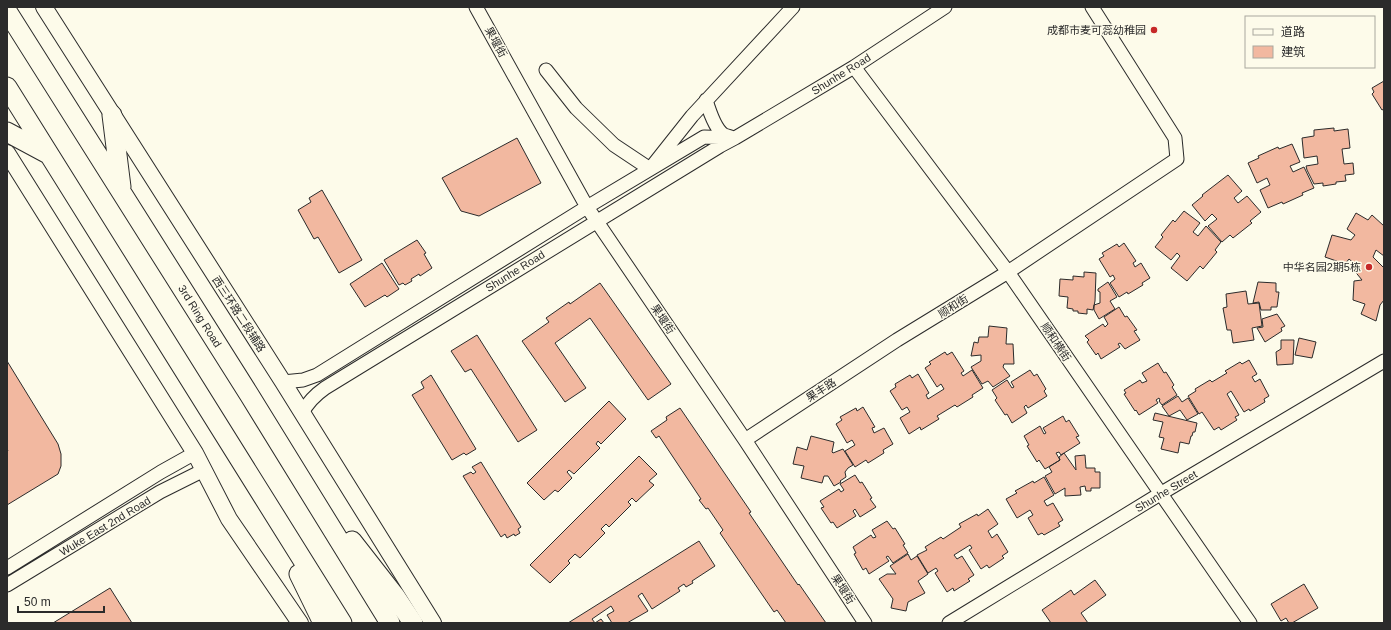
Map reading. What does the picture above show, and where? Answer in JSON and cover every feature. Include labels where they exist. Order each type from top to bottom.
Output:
[{"type":"highway","name":"3rd Ring Road","points":[[7,11],[298,473],[390,623]]},
{"type":"highway","points":[[7,87],[342,623]]},
{"type":"highway","points":[[112,115],[122,192]]},
{"type":"highway","points":[[7,132],[49,155]]},
{"type":"highway","points":[[298,473],[395,596],[414,623]]},
{"type":"highway","points":[[262,495],[322,623]]},
{"type":"main road","name":"西三环路二段辅路","points":[[44,7],[283,382],[433,623]]},
{"type":"main road","points":[[7,152],[195,453],[229,519],[300,623]]},
{"type":"street","name":"果堰街","points":[[476,7],[587,207],[745,440],[865,623]]},
{"type":"street","name":"Shunhe Road","points":[[650,169],[706,100],[793,7]]},
{"type":"street","name":"Shunhe Road","points":[[302,413],[314,395],[720,146],[854,67],[945,7]]},
{"type":"street","name":"顺和街","points":[[897,340],[1008,272],[1177,159],[1175,138],[1092,7]]},
{"type":"street","name":"顺和横街","points":[[854,67],[1008,272],[1250,623]]},
{"type":"street","points":[[546,70],[576,108],[614,145],[650,169]]},
{"type":"street","points":[[706,100],[710,113],[724,134],[735,138]]},
{"type":"street","points":[[692,116],[697,128],[704,137],[720,146]]},
{"type":"street","name":"Shunhe Road","points":[[283,382],[302,380],[317,375],[587,207],[704,137]]},
{"type":"street","points":[[704,137],[735,138]]},
{"type":"street","name":"果丰路","points":[[745,440],[897,340]]},
{"type":"street","name":"Shunhe Street","points":[[949,623],[1160,494],[1384,361]]},
{"type":"street","name":"Wuke East 2nd Road","points":[[7,568],[161,472],[195,453]]},
{"type":"street","name":"Wuke East 2nd Road","points":[[7,585],[160,492],[204,470]]},
{"type":"building","points":[[1384,81],[1384,109],[1382,110],[1372,94],[1374,92],[1372,88]]},
{"type":"building","points":[[1334,128],[1334,131],[1348,129],[1350,148],[1342,149],[1344,164],[1353,163],[1354,174],[1345,175],[1346,181],[1336,182],[1336,184],[1323,186],[1323,183],[1314,184],[1306,166],[1318,164],[1317,156],[1304,158],[1302,138],[1314,136],[1314,130]]},
{"type":"building","points":[[517,138],[541,183],[479,216],[461,211],[442,178]]},
{"type":"building","points":[[1292,144],[1300,162],[1290,166],[1293,172],[1304,167],[1314,188],[1283,204],[1282,202],[1268,208],[1260,190],[1270,185],[1267,178],[1257,183],[1248,163],[1259,158],[1258,156],[1278,147],[1279,149]]},
{"type":"building","points":[[1228,175],[1242,191],[1234,198],[1238,203],[1247,196],[1261,212],[1250,221],[1252,223],[1233,238],[1230,235],[1222,242],[1208,226],[1217,219],[1212,214],[1205,221],[1192,205],[1203,196],[1202,195]]},
{"type":"building","points":[[322,190],[362,260],[339,273],[318,237],[314,239],[298,210],[311,202],[309,198]]},
{"type":"building","points":[[1184,211],[1200,223],[1193,232],[1198,236],[1206,226],[1221,242],[1215,250],[1217,252],[1203,269],[1200,266],[1187,281],[1171,268],[1180,256],[1177,253],[1171,260],[1155,247],[1163,237],[1161,235],[1173,220],[1175,222]]},
{"type":"building","name":"中华名园2期5栋","points":[[1356,213],[1368,220],[1372,215],[1384,226],[1384,256],[1376,250],[1373,257],[1384,268],[1384,300],[1380,305],[1376,321],[1361,314],[1365,304],[1353,300],[1354,281],[1362,280],[1353,269],[1356,265],[1349,259],[1345,264],[1325,257],[1332,235],[1351,240],[1355,235],[1347,229]]},
{"type":"building","points":[[417,240],[426,253],[424,254],[432,268],[420,276],[419,274],[411,279],[412,281],[405,285],[403,283],[399,285],[384,260]]},
{"type":"building","points":[[1124,243],[1136,261],[1133,263],[1135,267],[1141,263],[1150,278],[1142,283],[1143,285],[1128,294],[1127,292],[1119,297],[1110,283],[1115,279],[1113,275],[1110,277],[1099,259],[1104,256],[1102,253],[1117,244],[1119,247]]},
{"type":"building","points":[[382,263],[399,289],[387,297],[385,295],[365,307],[350,284]]},
{"type":"building","points":[[1084,272],[1096,273],[1095,301],[1093,310],[1087,309],[1087,314],[1078,313],[1078,311],[1073,311],[1073,309],[1067,308],[1068,297],[1059,296],[1060,279],[1073,280],[1073,276],[1084,277]]},
{"type":"building","points":[[1108,282],[1117,297],[1110,301],[1115,309],[1099,319],[1094,310],[1094,305],[1100,303],[1100,292],[1098,289]]},
{"type":"building","points":[[1258,282],[1276,283],[1276,292],[1279,292],[1277,307],[1271,307],[1271,310],[1261,310],[1259,302],[1253,303]]},
{"type":"building","points":[[600,283],[671,384],[648,400],[590,318],[555,343],[586,388],[565,402],[522,341],[549,322],[546,318],[569,302],[570,304]]},
{"type":"building","points":[[1246,291],[1248,304],[1259,303],[1262,326],[1252,328],[1254,340],[1233,343],[1231,330],[1227,330],[1223,308],[1227,307],[1226,294]]},
{"type":"building","points":[[1119,307],[1125,317],[1127,316],[1137,330],[1134,331],[1140,340],[1125,349],[1120,343],[1118,344],[1120,347],[1101,359],[1098,353],[1096,355],[1087,342],[1089,340],[1085,336],[1103,324],[1105,327],[1108,324],[1104,317]]},
{"type":"building","points":[[1277,314],[1285,326],[1281,328],[1282,331],[1265,342],[1257,328],[1263,327],[1262,319]]},
{"type":"building","points":[[989,326],[1007,328],[1006,344],[1013,344],[1014,364],[1004,364],[1003,367],[1010,376],[993,387],[988,381],[982,384],[971,367],[981,361],[981,355],[971,356],[974,342],[978,343],[979,337],[988,337]]},
{"type":"building","points":[[477,335],[537,430],[518,442],[471,369],[465,372],[451,351]]},
{"type":"building","points":[[1299,338],[1316,342],[1312,358],[1295,355]]},
{"type":"building","points":[[1281,340],[1294,340],[1293,364],[1277,365],[1276,352],[1281,349]]},
{"type":"building","points":[[945,352],[947,355],[952,352],[964,371],[961,373],[963,376],[972,370],[983,388],[972,395],[973,397],[957,407],[955,405],[937,416],[939,419],[921,430],[920,427],[909,434],[900,418],[910,412],[907,407],[902,410],[890,391],[896,387],[895,384],[910,375],[912,378],[918,374],[929,393],[926,395],[928,399],[944,389],[941,384],[937,387],[925,368],[931,364],[929,362]]},
{"type":"building","points":[[1249,360],[1257,374],[1252,377],[1255,382],[1260,379],[1269,396],[1264,399],[1265,402],[1250,411],[1249,409],[1244,412],[1231,391],[1227,394],[1239,415],[1235,417],[1237,420],[1221,430],[1219,427],[1214,430],[1202,412],[1199,414],[1188,396],[1196,391],[1195,389],[1210,380],[1212,382],[1227,373],[1225,371],[1240,362],[1242,364]]},
{"type":"building","points":[[7,361],[58,444],[61,454],[61,466],[58,474],[7,505],[8,451]]},
{"type":"building","points":[[1158,363],[1174,385],[1172,387],[1177,395],[1162,405],[1159,398],[1156,400],[1158,403],[1139,415],[1124,394],[1126,393],[1124,390],[1140,380],[1142,383],[1147,381],[1142,373]]},
{"type":"building","points":[[1030,370],[1034,376],[1037,374],[1046,389],[1044,391],[1047,396],[1028,408],[1026,405],[1024,407],[1027,413],[1012,423],[1007,414],[1005,415],[995,400],[997,398],[992,390],[1007,380],[1012,388],[1014,387],[1011,382]]},
{"type":"building","points":[[431,375],[476,449],[466,455],[464,453],[452,460],[412,395],[424,388],[421,382]]},
{"type":"building","points":[[1178,396],[1182,402],[1188,398],[1198,414],[1187,420],[1180,410],[1169,416],[1162,406]]},
{"type":"building","points":[[609,401],[626,419],[601,444],[598,441],[596,444],[600,448],[574,474],[569,470],[567,472],[572,478],[558,492],[555,490],[544,500],[527,483]]},
{"type":"building","points":[[863,407],[875,427],[872,428],[874,433],[884,428],[893,444],[883,450],[884,453],[868,463],[866,460],[855,467],[845,451],[855,445],[852,440],[847,443],[836,424],[842,420],[840,417],[856,408],[857,411]]},
{"type":"building","points":[[680,408],[751,512],[749,513],[826,623],[786,623],[777,610],[774,612],[720,533],[723,530],[708,508],[706,509],[699,500],[701,499],[659,436],[656,438],[651,431],[667,420],[666,417]]},
{"type":"building","points":[[1155,413],[1197,423],[1195,432],[1193,432],[1191,436],[1189,444],[1180,442],[1178,453],[1161,449],[1164,438],[1159,437],[1163,422],[1153,420]]},
{"type":"building","points":[[1063,416],[1066,422],[1069,420],[1079,436],[1076,437],[1080,443],[1061,455],[1059,452],[1056,453],[1060,460],[1045,469],[1039,460],[1037,462],[1027,446],[1029,445],[1024,436],[1040,426],[1044,434],[1046,433],[1043,428]]},
{"type":"building","points":[[811,436],[834,442],[832,452],[833,453],[843,449],[853,465],[845,472],[846,477],[834,486],[828,476],[824,476],[822,483],[801,478],[804,466],[793,464],[797,447],[807,450]]},
{"type":"building","points":[[1064,453],[1076,470],[1075,456],[1085,455],[1086,468],[1095,468],[1095,472],[1100,472],[1100,488],[1091,488],[1091,491],[1086,491],[1085,486],[1080,487],[1081,495],[1065,496],[1065,488],[1055,494],[1045,476],[1052,472],[1049,467],[1060,460],[1059,457]]},
{"type":"building","points":[[639,456],[657,474],[649,481],[654,485],[636,502],[632,498],[628,502],[631,505],[609,527],[606,524],[601,529],[605,533],[580,558],[575,554],[568,561],[570,563],[550,583],[530,565]]},
{"type":"building","points":[[481,462],[521,527],[518,529],[520,533],[515,536],[514,534],[507,538],[505,534],[501,537],[463,476],[471,472],[473,474],[476,472],[472,467]]},
{"type":"building","points":[[855,475],[860,483],[862,482],[872,498],[870,499],[876,507],[860,517],[855,509],[853,511],[856,516],[837,528],[833,522],[831,523],[821,508],[824,507],[820,501],[839,489],[841,492],[844,490],[840,484]]},
{"type":"building","points":[[1044,477],[1054,495],[1044,501],[1047,506],[1053,503],[1063,520],[1058,523],[1060,526],[1044,535],[1042,533],[1038,535],[1028,518],[1033,515],[1030,510],[1017,518],[1006,499],[1017,493],[1015,491]]},
{"type":"building","points":[[988,509],[998,524],[988,531],[992,538],[997,534],[1008,552],[1002,556],[1004,558],[989,568],[987,565],[981,569],[969,550],[972,548],[970,545],[954,555],[957,559],[962,556],[974,575],[968,579],[970,581],[954,591],[953,588],[947,592],[935,573],[938,571],[936,568],[928,573],[917,555],[927,550],[925,547],[941,537],[943,539],[961,527],[959,524],[977,514],[978,516]]},
{"type":"building","points":[[887,521],[893,529],[895,528],[905,544],[903,545],[908,553],[893,563],[888,556],[886,557],[889,561],[869,574],[866,568],[863,570],[854,554],[856,553],[853,547],[871,535],[873,538],[876,537],[872,530]]},
{"type":"building","points":[[699,541],[715,566],[692,581],[693,583],[686,587],[684,584],[678,588],[680,591],[652,609],[642,593],[638,596],[648,611],[627,623],[612,623],[607,615],[614,611],[611,606],[592,619],[595,623],[568,623]]},
{"type":"building","points":[[908,554],[911,560],[917,556],[928,574],[918,581],[925,593],[908,602],[906,611],[891,608],[893,599],[879,579],[887,574],[896,574],[890,566]]},
{"type":"building","points":[[1095,580],[1106,595],[1081,613],[1088,623],[1051,623],[1042,610],[1071,590],[1074,595]]},
{"type":"building","points":[[1304,584],[1318,608],[1292,623],[1289,623],[1286,618],[1281,621],[1271,604]]},
{"type":"building","points":[[110,588],[132,623],[53,623]]},
{"type":"building","points":[[601,619],[604,623],[595,623]]},
{"type":"place","name":"成都市麦可蕊幼稚园","points":[[1154,30]]},
{"type":"place","name":"中华名园2期5栋","points":[[1369,267]]}]
